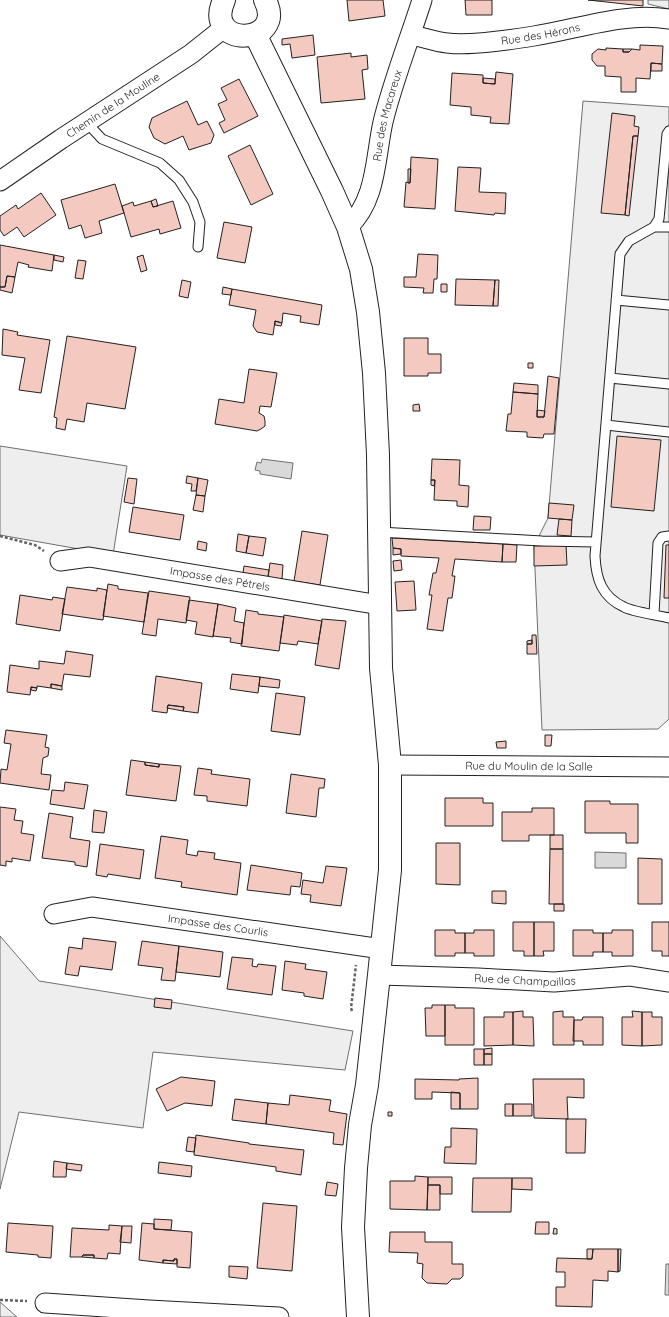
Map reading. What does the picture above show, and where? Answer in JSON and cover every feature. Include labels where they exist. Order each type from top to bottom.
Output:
[{"type":"main road","points":[[224,0],[220,14],[225,27],[231,33],[239,36],[255,34],[262,30],[268,16],[266,0]]},
{"type":"main road","points":[[255,34],[332,191],[348,227],[360,270],[368,312],[374,373],[378,447],[380,668],[390,765],[390,870],[367,1085],[360,1125],[356,1168],[353,1227],[358,1317]]},
{"type":"street","name":"Rue des Macareux","points":[[348,227],[355,220],[371,192],[383,122],[422,0]]},
{"type":"street","name":"Rue des Hérons","points":[[411,35],[447,43],[480,43],[535,36],[595,22],[633,18],[669,19]]},
{"type":"street","name":"Chemin de la Mouline","points":[[0,181],[191,54],[225,27]]},
{"type":"street","name":"Impasse des Pétrels","points":[[60,561],[89,557],[380,605]]},
{"type":"street","name":"Rue du Moulin de la Salle","points":[[390,765],[669,768]]},
{"type":"street","name":"Impasse des Courlis","points":[[54,914],[92,907],[382,949]]},
{"type":"street","name":"Rue de Champaillas","points":[[379,975],[554,982],[630,976],[669,982]]},
{"type":"street","points":[[45,1303],[149,1314],[279,1317]]},
{"type":"lane","points":[[87,122],[102,138],[160,163],[179,180],[193,202],[200,222],[198,247]]},
{"type":"lane","points":[[669,131],[667,134],[659,219],[654,226],[629,241],[620,254],[595,556],[599,583],[610,599],[625,608],[669,618]]},
{"type":"lane","points":[[654,226],[669,227]]},
{"type":"lane","points":[[616,300],[669,305]]},
{"type":"lane","points":[[610,378],[669,384]]},
{"type":"lane","points":[[606,426],[669,432]]},
{"type":"lane","points":[[378,532],[542,541],[596,542]]},
{"type":"lane","points":[[654,614],[658,543],[662,538],[669,536]]},
{"type":"path","points":[[0,536],[35,545],[60,561]]},
{"type":"path","points":[[0,1300],[45,1303]]},
{"type":"shaded area","points":[[648,0],[669,0],[669,9],[648,4]]},
{"type":"shaded area","points":[[583,101],[669,107],[669,719],[658,729],[542,730],[534,546],[548,518]]},
{"type":"shaded area","points":[[0,446],[127,466],[113,555],[0,535]]},
{"type":"shaded area","points":[[262,459],[293,463],[291,479],[260,474],[260,471],[255,470],[257,462],[261,463]]},
{"type":"shaded area","points":[[595,852],[626,853],[626,868],[595,868]]},
{"type":"shaded area","points":[[0,936],[39,981],[353,1031],[345,1070],[153,1052],[143,1128],[19,1112],[0,1189]]},
{"type":"shaded area","points":[[666,1264],[669,1264],[669,1295],[665,1295]]},
{"type":"shaded area","points":[[0,1302],[17,1317],[0,1317]]},
{"type":"building","points":[[347,0],[383,0],[385,16],[349,21]]},
{"type":"building","points":[[465,0],[492,0],[492,15],[466,15]]},
{"type":"building","points":[[588,0],[643,0],[643,6]]},
{"type":"building","points":[[313,35],[315,55],[292,58],[290,44],[282,45],[282,39]]},
{"type":"building","points":[[640,45],[663,46],[662,64],[651,63],[650,79],[636,78],[636,92],[621,92],[621,77],[605,76],[605,66],[597,66],[592,60],[592,54],[598,49],[606,50],[606,48],[623,49],[623,52],[629,52],[632,49],[640,50]]},
{"type":"building","points":[[623,49],[632,49],[629,52],[623,52]]},
{"type":"building","points":[[351,53],[351,57],[367,55],[368,69],[362,70],[365,99],[321,103],[317,57]]},
{"type":"building","points":[[651,63],[662,64],[662,71],[651,71]]},
{"type":"building","points":[[496,72],[513,74],[509,124],[490,123],[491,117],[471,115],[471,107],[450,105],[452,73],[483,75],[483,83],[495,84]]},
{"type":"building","points":[[483,78],[495,79],[495,84],[483,83]]},
{"type":"building","points":[[239,79],[258,116],[224,133],[219,123],[225,120],[218,104],[227,100],[221,88]]},
{"type":"building","points":[[187,101],[198,125],[207,121],[214,135],[211,143],[189,150],[183,136],[165,144],[154,138],[149,127],[152,118]]},
{"type":"building","points":[[612,113],[635,116],[634,126],[639,127],[638,136],[633,136],[625,215],[601,213]]},
{"type":"building","points":[[633,136],[638,136],[629,216],[625,215]]},
{"type":"building","points":[[250,145],[273,194],[251,205],[228,156]]},
{"type":"building","points":[[411,157],[438,159],[435,209],[404,207],[406,182],[410,183]]},
{"type":"building","points":[[458,167],[481,168],[479,192],[506,193],[505,214],[495,213],[494,215],[455,211]]},
{"type":"building","points":[[408,169],[411,169],[410,183],[408,183]]},
{"type":"building","points":[[115,184],[124,213],[99,221],[102,233],[85,238],[81,225],[69,229],[61,200]]},
{"type":"building","points":[[41,193],[56,215],[24,237],[17,227],[4,236],[0,230],[0,216],[16,205],[18,209]]},
{"type":"building","points":[[156,199],[158,206],[153,207],[151,201]]},
{"type":"building","points":[[151,201],[153,207],[173,201],[181,228],[160,234],[159,229],[131,237],[122,206],[133,202],[134,206]]},
{"type":"building","points":[[224,222],[252,227],[245,263],[217,258]]},
{"type":"building","points":[[0,245],[54,255],[52,271],[28,267],[29,265],[18,262],[15,277],[7,276],[5,287],[0,287]]},
{"type":"building","points":[[418,254],[438,255],[437,279],[434,279],[433,293],[423,293],[424,288],[404,287],[404,277],[416,277]]},
{"type":"building","points":[[54,255],[64,257],[63,262],[54,260]]},
{"type":"building","points":[[143,255],[147,270],[141,272],[137,257]]},
{"type":"building","points":[[78,260],[86,261],[83,279],[75,278]]},
{"type":"building","points":[[7,276],[15,277],[12,293],[0,290],[0,287],[5,287]]},
{"type":"building","points":[[456,279],[495,280],[493,306],[455,305]]},
{"type":"building","points":[[182,280],[191,282],[188,298],[179,296]]},
{"type":"building","points":[[495,280],[499,280],[498,306],[493,306]]},
{"type":"building","points":[[441,284],[447,284],[447,292],[441,292]]},
{"type":"building","points":[[223,287],[232,289],[231,295],[222,294]]},
{"type":"building","points":[[232,289],[322,305],[319,325],[300,322],[301,316],[283,313],[282,323],[275,321],[273,335],[257,332],[253,326],[256,310],[229,305]]},
{"type":"building","points":[[275,321],[282,323],[281,326],[275,325]]},
{"type":"building","points":[[3,329],[18,332],[17,335],[50,340],[41,393],[19,390],[25,358],[2,355]]},
{"type":"building","points":[[67,336],[136,347],[125,409],[87,403],[84,422],[67,419],[65,430],[56,428],[57,418],[54,417]]},
{"type":"building","points":[[404,338],[428,338],[428,354],[441,354],[441,373],[428,373],[428,376],[404,376]]},
{"type":"building","points":[[528,363],[533,363],[533,368],[528,368]]},
{"type":"building","points":[[249,369],[277,373],[271,407],[260,406],[259,413],[264,416],[265,426],[257,431],[215,424],[219,399],[244,403]]},
{"type":"building","points":[[548,376],[559,378],[554,434],[544,434],[543,438],[527,437],[527,432],[506,431],[508,414],[511,414],[513,392],[538,394],[537,417],[544,417]]},
{"type":"building","points":[[514,383],[538,385],[538,394],[513,392]]},
{"type":"building","points":[[419,404],[420,411],[413,411],[413,405]]},
{"type":"building","points":[[537,410],[545,411],[544,417],[537,417]]},
{"type":"building","points":[[617,436],[661,440],[654,511],[611,507]]},
{"type":"building","points":[[432,459],[460,460],[459,485],[469,486],[468,507],[457,506],[457,501],[434,500],[435,480],[431,480]]},
{"type":"building","points":[[187,476],[198,478],[196,491],[191,491],[192,484],[186,483]]},
{"type":"building","points":[[128,478],[137,479],[134,504],[124,502]]},
{"type":"building","points":[[198,478],[208,480],[205,496],[196,495]]},
{"type":"building","points":[[431,480],[435,480],[434,486],[431,485]]},
{"type":"building","points":[[196,495],[205,496],[203,512],[193,510]]},
{"type":"building","points":[[549,503],[574,505],[572,520],[548,518]]},
{"type":"building","points":[[133,507],[184,515],[180,540],[129,532]]},
{"type":"building","points":[[474,516],[491,517],[490,530],[473,530]]},
{"type":"building","points":[[559,519],[572,520],[571,536],[557,535]]},
{"type":"building","points":[[302,531],[328,535],[320,585],[294,581]]},
{"type":"building","points":[[238,534],[249,536],[246,553],[236,551]]},
{"type":"building","points":[[249,536],[266,538],[263,556],[246,553]]},
{"type":"building","points":[[392,538],[503,544],[502,562],[455,559],[452,576],[455,576],[452,598],[448,598],[443,631],[427,629],[432,595],[429,595],[433,573],[436,573],[439,558],[401,556],[401,549],[393,548]]},
{"type":"building","points":[[198,541],[207,543],[206,551],[197,549]]},
{"type":"building","points":[[503,544],[517,545],[516,562],[502,562]]},
{"type":"building","points":[[566,545],[567,565],[534,566],[534,546]]},
{"type":"building","points":[[666,545],[669,545],[669,598],[664,598]]},
{"type":"building","points":[[393,548],[401,549],[401,554],[393,555]]},
{"type":"building","points":[[401,560],[402,570],[394,571],[393,561]]},
{"type":"building","points":[[270,563],[283,565],[282,579],[268,577]]},
{"type":"building","points":[[244,566],[269,570],[268,577],[243,573]]},
{"type":"building","points":[[414,581],[416,610],[397,611],[395,582]]},
{"type":"building","points":[[108,584],[118,586],[118,589],[148,593],[144,622],[103,616]]},
{"type":"building","points":[[67,587],[97,591],[97,588],[107,590],[103,620],[62,614]]},
{"type":"building","points":[[149,591],[190,597],[186,623],[158,619],[156,636],[142,634]]},
{"type":"building","points":[[20,595],[52,600],[53,597],[65,599],[60,631],[16,624]]},
{"type":"building","points":[[189,600],[218,604],[213,637],[195,634],[197,622],[186,620]]},
{"type":"building","points":[[218,604],[236,608],[234,621],[244,623],[242,644],[230,642],[231,638],[213,636]]},
{"type":"building","points":[[246,610],[258,612],[258,614],[284,617],[279,651],[241,646]]},
{"type":"building","points":[[284,615],[322,621],[318,644],[298,641],[297,645],[280,643]]},
{"type":"building","points":[[322,619],[346,621],[339,669],[315,665]]},
{"type":"building","points":[[532,635],[536,635],[537,654],[527,654],[527,644],[532,644]]},
{"type":"building","points":[[532,640],[532,644],[527,644],[527,641]]},
{"type":"building","points":[[66,651],[93,655],[90,677],[64,674],[62,686],[51,684],[51,688],[37,686],[37,688],[31,687],[30,695],[7,692],[10,665],[39,669],[39,661],[64,664]]},
{"type":"building","points":[[232,674],[260,677],[258,693],[230,689]]},
{"type":"building","points":[[156,676],[202,683],[198,713],[183,711],[184,707],[168,705],[167,713],[152,711]]},
{"type":"building","points":[[260,677],[280,680],[279,688],[259,686]]},
{"type":"building","points":[[51,684],[62,686],[62,690],[51,688]]},
{"type":"building","points":[[31,687],[37,688],[36,691],[31,690]]},
{"type":"building","points":[[276,693],[305,697],[300,735],[271,731]]},
{"type":"building","points":[[168,705],[184,707],[183,711],[167,708]]},
{"type":"building","points":[[6,730],[47,735],[45,747],[49,748],[48,756],[43,758],[41,774],[51,775],[49,790],[0,783],[1,769],[7,770],[11,744],[4,743]]},
{"type":"building","points":[[545,735],[552,735],[551,746],[545,746]]},
{"type":"building","points":[[506,741],[506,748],[497,748],[496,742]]},
{"type":"building","points":[[131,760],[145,762],[145,765],[159,767],[159,764],[181,766],[176,801],[126,795]]},
{"type":"building","points":[[145,762],[159,764],[159,767],[145,765]]},
{"type":"building","points":[[198,768],[212,770],[211,774],[250,779],[247,806],[207,801],[207,796],[194,795]]},
{"type":"building","points":[[291,774],[325,779],[324,788],[319,788],[316,817],[286,813]]},
{"type":"building","points":[[65,782],[88,785],[84,809],[50,804],[52,790],[64,791]]},
{"type":"building","points":[[445,798],[483,798],[483,803],[493,803],[493,826],[445,826]]},
{"type":"building","points":[[585,801],[610,801],[610,804],[638,804],[638,843],[626,843],[626,833],[585,833]]},
{"type":"building","points":[[0,807],[16,809],[14,820],[23,821],[21,833],[34,835],[30,861],[12,858],[12,862],[6,861],[6,866],[0,865]]},
{"type":"building","points":[[532,808],[554,808],[554,835],[529,835],[529,841],[502,841],[502,812],[532,812]]},
{"type":"building","points":[[94,810],[107,812],[104,833],[92,832]]},
{"type":"building","points":[[49,813],[73,817],[70,838],[90,841],[87,867],[75,865],[75,862],[42,858]]},
{"type":"building","points":[[550,835],[563,835],[563,849],[550,849]]},
{"type":"building","points":[[161,836],[188,840],[186,854],[197,856],[198,851],[215,853],[214,859],[241,863],[237,895],[181,887],[182,882],[155,878]]},
{"type":"building","points":[[436,843],[460,843],[460,885],[436,884]]},
{"type":"building","points":[[100,844],[144,850],[140,879],[108,874],[107,877],[96,875]]},
{"type":"building","points":[[550,849],[563,849],[563,904],[549,904]]},
{"type":"building","points":[[638,858],[662,859],[662,904],[638,904]]},
{"type":"building","points":[[251,865],[302,873],[300,887],[291,886],[290,895],[247,890]]},
{"type":"building","points":[[326,866],[347,868],[341,906],[310,902],[311,895],[301,894],[303,880],[323,883]]},
{"type":"building","points":[[492,891],[506,891],[506,904],[492,903]]},
{"type":"building","points":[[554,904],[564,904],[564,911],[554,911]]},
{"type":"building","points":[[513,922],[534,922],[534,956],[524,956],[524,951],[513,951]]},
{"type":"building","points":[[534,922],[554,922],[554,951],[543,951],[544,956],[534,956]]},
{"type":"building","points":[[652,922],[669,922],[669,956],[662,956],[662,951],[652,951]]},
{"type":"building","points":[[435,930],[455,930],[455,933],[465,933],[465,953],[455,953],[455,956],[435,956]]},
{"type":"building","points":[[474,930],[494,930],[494,956],[474,956],[474,953],[465,953],[465,933],[474,933]]},
{"type":"building","points":[[573,930],[593,930],[593,933],[603,933],[603,952],[593,952],[593,956],[573,956]]},
{"type":"building","points":[[612,930],[633,930],[633,956],[612,956],[612,952],[603,952],[603,933],[612,933]]},
{"type":"building","points":[[83,938],[116,942],[112,970],[80,966],[78,976],[65,974],[69,947],[82,949]]},
{"type":"building","points":[[142,941],[179,946],[175,981],[161,980],[163,968],[138,965]]},
{"type":"building","points":[[179,946],[223,952],[220,977],[176,972]]},
{"type":"building","points":[[232,957],[253,959],[252,966],[257,967],[258,964],[276,966],[272,995],[227,989]]},
{"type":"building","points":[[285,961],[306,964],[305,969],[327,972],[323,999],[304,996],[304,993],[282,990]]},
{"type":"building","points":[[155,998],[172,1000],[171,1009],[154,1007]]},
{"type":"building","points":[[432,1005],[445,1005],[445,1036],[426,1036],[425,1008],[432,1008]]},
{"type":"building","points":[[445,1005],[455,1005],[455,1008],[474,1008],[474,1045],[445,1045]]},
{"type":"building","points":[[523,1011],[523,1017],[533,1017],[534,1046],[513,1045],[513,1012]]},
{"type":"building","points":[[563,1011],[563,1017],[574,1017],[574,1045],[553,1045],[553,1012]]},
{"type":"building","points":[[632,1011],[642,1012],[642,1046],[622,1045],[622,1017],[633,1017]]},
{"type":"building","points":[[504,1012],[513,1012],[513,1045],[484,1046],[484,1017],[504,1017]]},
{"type":"building","points":[[642,1012],[652,1012],[652,1017],[662,1017],[662,1045],[642,1046]]},
{"type":"building","points":[[583,1017],[603,1017],[603,1045],[583,1045],[583,1041],[573,1041],[574,1020],[582,1020]]},
{"type":"building","points":[[492,1048],[492,1054],[484,1054],[484,1049]]},
{"type":"building","points":[[474,1049],[484,1049],[484,1065],[474,1065]]},
{"type":"building","points":[[484,1054],[492,1054],[492,1065],[484,1065]]},
{"type":"building","points":[[181,1077],[215,1081],[212,1106],[185,1103],[167,1111],[156,1089]]},
{"type":"building","points":[[478,1078],[478,1109],[460,1109],[460,1093],[432,1092],[432,1099],[415,1099],[415,1079],[459,1080]]},
{"type":"building","points":[[533,1079],[584,1079],[584,1098],[567,1097],[568,1119],[534,1118]]},
{"type":"building","points":[[451,1092],[460,1093],[460,1109],[451,1109]]},
{"type":"building","points":[[290,1095],[331,1100],[329,1111],[347,1114],[343,1145],[333,1144],[334,1133],[266,1124],[268,1103],[289,1105]]},
{"type":"building","points":[[235,1099],[268,1103],[266,1124],[232,1120]]},
{"type":"building","points":[[505,1104],[513,1104],[513,1116],[505,1116]]},
{"type":"building","points":[[513,1104],[532,1104],[532,1116],[513,1116]]},
{"type":"building","points":[[388,1112],[392,1112],[392,1116],[388,1116]]},
{"type":"building","points":[[566,1119],[586,1119],[585,1153],[566,1153]]},
{"type":"building","points":[[451,1128],[477,1129],[476,1164],[444,1163],[445,1147],[451,1147]]},
{"type":"building","points":[[196,1135],[249,1144],[304,1150],[301,1175],[276,1171],[276,1167],[194,1155]]},
{"type":"building","points":[[188,1137],[196,1138],[194,1152],[186,1151]]},
{"type":"building","points":[[54,1161],[67,1163],[66,1177],[53,1177]]},
{"type":"building","points":[[159,1162],[192,1166],[191,1177],[158,1173]]},
{"type":"building","points":[[67,1163],[82,1165],[81,1171],[66,1169]]},
{"type":"building","points":[[415,1176],[428,1177],[427,1210],[390,1209],[390,1181],[415,1181]]},
{"type":"building","points":[[428,1177],[452,1177],[452,1194],[440,1194],[440,1185],[428,1185]]},
{"type":"building","points":[[473,1178],[512,1178],[511,1212],[472,1212]]},
{"type":"building","points":[[512,1178],[532,1178],[532,1190],[512,1189]]},
{"type":"building","points":[[327,1182],[338,1184],[336,1196],[325,1195]]},
{"type":"building","points":[[428,1185],[440,1185],[440,1210],[427,1210]]},
{"type":"building","points":[[263,1203],[297,1206],[292,1271],[257,1268]]},
{"type":"building","points":[[154,1219],[172,1220],[171,1230],[154,1229]]},
{"type":"building","points":[[536,1222],[549,1222],[549,1234],[535,1234]]},
{"type":"building","points":[[8,1223],[53,1226],[51,1258],[38,1257],[38,1255],[6,1252]]},
{"type":"building","points":[[142,1223],[154,1224],[154,1229],[192,1232],[190,1268],[177,1267],[177,1259],[174,1259],[174,1261],[163,1260],[163,1263],[139,1260]]},
{"type":"building","points":[[109,1225],[122,1226],[120,1254],[108,1253],[107,1259],[94,1258],[94,1255],[70,1257],[72,1228],[109,1230]]},
{"type":"building","points":[[122,1226],[132,1226],[131,1243],[120,1242]]},
{"type":"building","points":[[554,1228],[557,1229],[557,1234],[553,1234]]},
{"type":"building","points":[[390,1232],[425,1232],[425,1242],[452,1242],[452,1264],[463,1264],[463,1276],[460,1279],[452,1279],[447,1284],[427,1283],[422,1278],[423,1264],[417,1263],[418,1253],[389,1252]]},
{"type":"building","points":[[587,1249],[593,1249],[592,1259],[587,1259]]},
{"type":"building","points":[[593,1249],[618,1249],[618,1272],[608,1271],[608,1281],[593,1280],[592,1307],[556,1306],[556,1287],[565,1287],[565,1272],[556,1272],[557,1258],[592,1259]]},
{"type":"building","points":[[618,1249],[621,1249],[620,1271],[618,1272]]},
{"type":"building","points":[[83,1255],[94,1255],[94,1258],[82,1257]]},
{"type":"building","points":[[174,1259],[177,1259],[177,1264],[163,1263],[163,1260],[174,1261]]},
{"type":"building","points":[[229,1266],[248,1267],[247,1279],[229,1277]]}]
